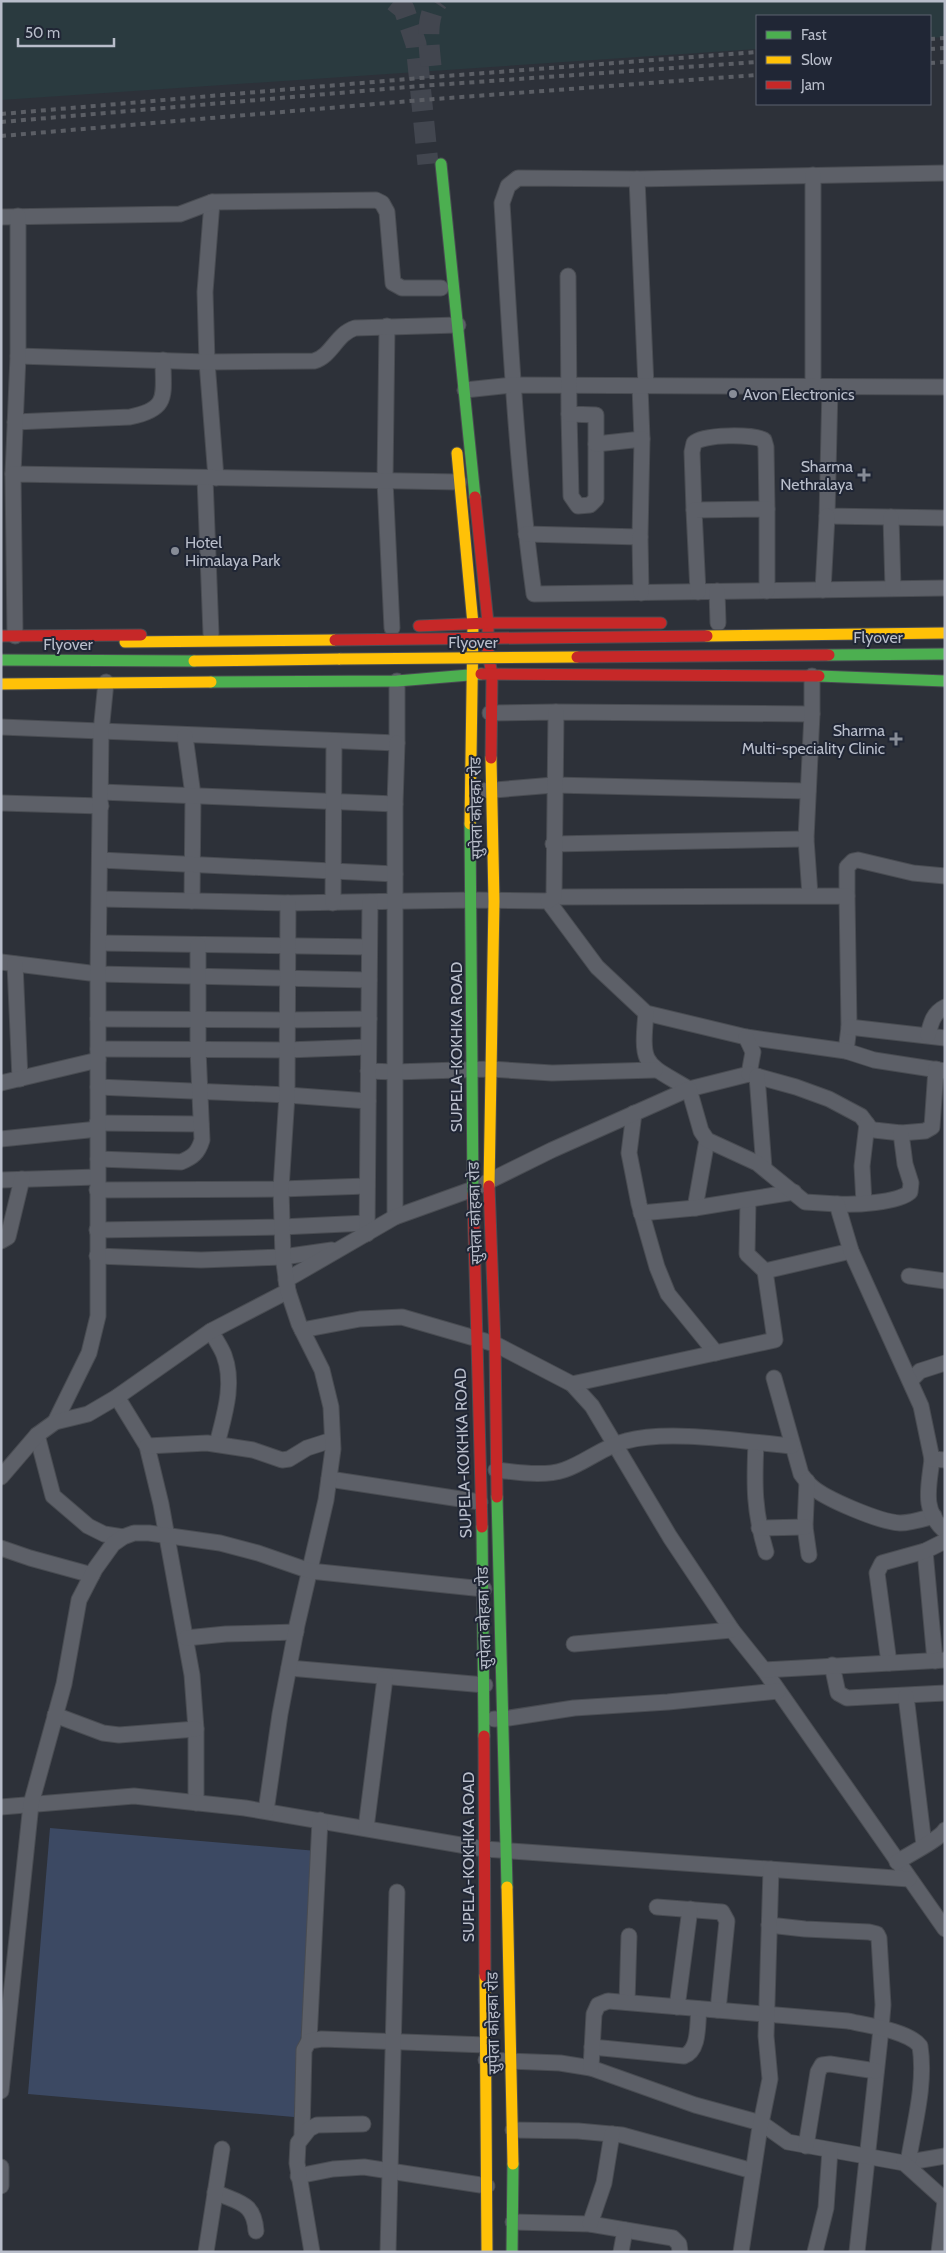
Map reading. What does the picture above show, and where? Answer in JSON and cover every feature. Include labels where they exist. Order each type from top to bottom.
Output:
[{"type":"main road","name":"सुपेला कोहका रोड","points":[[441,164],[448,324],[465,390],[488,623],[488,654],[492,674],[490,713],[494,901],[489,1181],[495,1344],[496,1470],[504,1720],[513,2130],[512,2252]]},
{"type":"main road","name":"SUPELA-KOKHKA ROAD","points":[[455,438],[473,624],[470,791],[473,1190],[480,1502],[484,1589],[485,1685],[483,1719],[487,2252]]},
{"type":"main road","points":[[817,623],[945,622]]},
{"type":"main road","points":[[6,638],[211,634],[401,628],[488,623],[670,623]]},
{"type":"main road","name":"Flyover","points":[[6,638],[415,640],[945,633]]},
{"type":"main road","name":"Flyover","points":[[1,660],[223,661],[945,654]]},
{"type":"main road","points":[[1,684],[397,681],[472,674],[812,676],[945,681]]},
{"type":"street","points":[[945,173],[637,179],[518,178],[508,186],[502,202],[513,386],[526,534],[534,594],[945,588]]},
{"type":"street","points":[[813,175],[813,387]]},
{"type":"street","points":[[637,179],[643,386],[640,537],[641,593]]},
{"type":"street","points":[[1,216],[180,214],[212,202],[376,200],[382,204],[387,212],[393,283],[402,288],[441,288]]},
{"type":"street","points":[[211,634],[210,478],[204,292],[212,202]]},
{"type":"street","points":[[6,638],[13,474],[8,399],[18,356],[18,216]]},
{"type":"street","points":[[568,276],[569,414],[571,496],[578,506],[590,505],[596,499],[596,416],[569,414]]},
{"type":"street","points":[[18,356],[207,362],[314,361],[326,355],[346,331],[354,328],[448,324]]},
{"type":"street","points":[[387,326],[385,481],[401,628]]},
{"type":"street","points":[[10,429],[130,417],[154,410],[160,403],[163,395],[163,360]]},
{"type":"street","points":[[465,390],[513,386],[945,387]]},
{"type":"street","points":[[823,590],[830,387]]},
{"type":"street","points":[[698,592],[692,452],[694,443],[704,438],[744,437],[759,437],[766,444],[767,591]]},
{"type":"street","points":[[596,444],[642,439]]},
{"type":"street","points":[[13,474],[459,482]]},
{"type":"street","points":[[694,510],[767,509]]},
{"type":"street","points":[[827,516],[945,518]]},
{"type":"street","points":[[891,517],[893,588]]},
{"type":"street","points":[[526,534],[640,537]]},
{"type":"street","points":[[717,592],[718,623]]},
{"type":"street","points":[[810,895],[806,839],[812,676]]},
{"type":"street","points":[[396,1217],[395,804],[398,743],[397,681]]},
{"type":"street","points":[[55,1422],[89,1353],[98,1316],[98,974],[101,732],[106,682]]},
{"type":"street","points":[[266,1811],[289,1668],[326,1500],[332,1440],[332,1407],[322,1370],[302,1330],[286,1280],[341,1249],[367,1228],[473,1190],[688,1089],[753,1075],[796,1087],[829,1099],[861,1116],[874,1130],[901,1133],[925,1130],[932,1127],[941,1070],[874,1060],[846,1051],[746,1037],[646,1012],[597,967],[551,899],[556,712]]},
{"type":"street","points":[[490,713],[812,714]]},
{"type":"street","points":[[1,727],[185,736],[398,743]]},
{"type":"street","points":[[185,736],[193,795],[192,901]]},
{"type":"street","points":[[333,903],[334,741]]},
{"type":"street","points":[[470,791],[554,785],[808,791]]},
{"type":"street","points":[[1,803],[193,795],[395,804]]},
{"type":"street","points":[[553,844],[806,839]]},
{"type":"street","points":[[100,860],[395,874]]},
{"type":"street","points":[[846,1051],[849,1027],[847,867],[853,861],[858,860],[912,873],[945,876]]},
{"type":"street","points":[[100,899],[333,903],[810,895],[847,896]]},
{"type":"street","points":[[367,1228],[370,902]]},
{"type":"street","points":[[288,903],[287,1095],[281,1189],[282,1257],[288,1290]]},
{"type":"street","points":[[99,943],[369,947]]},
{"type":"street","points":[[98,1159],[181,1162],[192,1158],[199,1150],[202,1140],[198,1050],[198,945]]},
{"type":"street","points":[[20,1079],[8,963],[98,974],[289,980],[369,980]]},
{"type":"street","points":[[928,1035],[931,1021],[945,1007]]},
{"type":"street","points":[[646,1012],[643,1045],[648,1061],[655,1070],[688,1089],[702,1131],[707,1140],[757,1163],[805,1202],[864,1203],[901,1197],[910,1192],[901,1133]]},
{"type":"street","points":[[98,1019],[369,1019]]},
{"type":"street","points":[[849,1027],[945,1038]]},
{"type":"street","points":[[746,1037],[753,1052],[753,1075],[764,1168]]},
{"type":"street","points":[[1,1083],[98,1055],[198,1050],[287,1050],[368,1047]]},
{"type":"street","points":[[368,1071],[490,1069],[552,1073],[655,1070]]},
{"type":"street","points":[[98,1088],[287,1095],[368,1101]]},
{"type":"street","points":[[634,1113],[629,1153],[641,1213],[656,1267],[668,1294],[716,1353]]},
{"type":"street","points":[[1,1139],[98,1126],[201,1124]]},
{"type":"street","points":[[864,1203],[862,1166],[867,1124]]},
{"type":"street","points":[[695,1208],[707,1140]]},
{"type":"street","points":[[1,1180],[22,1179],[281,1189],[367,1186]]},
{"type":"street","points":[[1,1242],[5,1240],[9,1232],[22,1179]]},
{"type":"street","points":[[641,1213],[695,1208],[794,1192]]},
{"type":"street","points":[[572,1384],[775,1340],[765,1271],[747,1254],[748,1200]]},
{"type":"street","points":[[837,1204],[851,1251],[921,1406],[938,1460],[927,1502],[940,1528]]},
{"type":"street","points":[[97,1230],[281,1227],[367,1228]]},
{"type":"street","points":[[97,1256],[201,1260],[282,1257],[341,1249]]},
{"type":"street","points":[[765,1271],[851,1251]]},
{"type":"street","points":[[909,1276],[945,1281]]},
{"type":"street","points":[[3,1472],[37,1435],[55,1422],[88,1414],[118,1397],[211,1331],[288,1290]]},
{"type":"street","points":[[302,1330],[360,1318],[402,1317],[495,1344],[572,1384],[592,1406],[670,1537],[728,1623],[764,1670],[945,1929]]},
{"type":"street","points":[[211,1331],[224,1356],[228,1373],[225,1414],[217,1444]]},
{"type":"street","points":[[910,1381],[920,1371],[945,1363]]},
{"type":"street","points":[[774,1378],[792,1446],[801,1474],[807,1482],[821,1493],[878,1519],[899,1523],[914,1522],[940,1528]]},
{"type":"street","points":[[118,1397],[147,1446],[154,1468],[192,1675],[196,1729],[196,1803]]},
{"type":"street","points":[[37,1435],[53,1496],[88,1526],[104,1534],[123,1537]]},
{"type":"street","points":[[496,1470],[548,1474],[565,1470],[616,1444],[649,1437],[674,1437],[792,1446]]},
{"type":"street","points":[[147,1446],[186,1443],[217,1444],[253,1450],[282,1460],[307,1448],[332,1440]]},
{"type":"street","points":[[756,1443],[754,1491],[759,1528],[766,1552]]},
{"type":"street","points":[[329,1479],[480,1502]]},
{"type":"street","points":[[807,1482],[805,1527],[809,1555]]},
{"type":"street","points":[[759,1528],[805,1527]]},
{"type":"street","points":[[764,1670],[940,1660],[925,1551],[940,1528]]},
{"type":"street","points":[[1,2091],[31,1804],[64,1684],[78,1607],[92,1575],[113,1544],[123,1537],[134,1533],[166,1536],[220,1543],[258,1553],[310,1571],[484,1589]]},
{"type":"street","points":[[1,1548],[92,1575]]},
{"type":"street","points":[[888,1663],[878,1568],[887,1561],[925,1551]]},
{"type":"street","points":[[574,1644],[728,1623]]},
{"type":"street","points":[[186,1638],[226,1634],[296,1632]]},
{"type":"street","points":[[832,1665],[836,1689],[843,1697],[945,1693]]},
{"type":"street","points":[[289,1668],[385,1678],[485,1685]]},
{"type":"street","points":[[366,1828],[385,1678]]},
{"type":"street","points":[[483,1719],[504,1720],[574,1708],[668,1702],[778,1691]]},
{"type":"street","points":[[906,1696],[924,1845]]},
{"type":"street","points":[[55,1715],[103,1733],[119,1735],[196,1729]]},
{"type":"street","points":[[1,1806],[134,1796],[266,1811],[484,1849],[909,1879]]},
{"type":"street","points":[[312,2252],[298,2176],[296,2152],[302,2135],[304,2050],[309,2041],[320,1820]]},
{"type":"street","points":[[897,1862],[924,1845],[944,1838]]},
{"type":"street","points":[[740,2252],[761,2122],[770,2079],[766,2015],[770,1868]]},
{"type":"street","points":[[388,2252],[397,1892]]},
{"type":"street","points":[[657,1907],[722,1912],[726,1918],[718,2010]]},
{"type":"street","points":[[677,2007],[690,1909]]},
{"type":"street","points":[[769,1925],[877,1934],[880,1947],[882,2029],[866,2157],[857,2252]]},
{"type":"street","points":[[627,2002],[630,1936]]},
{"type":"street","points":[[591,2068],[594,2014],[598,2005],[608,2000],[848,2021],[882,2029],[912,2039],[920,2046],[919,2096],[906,2163]]},
{"type":"street","points":[[592,2047],[684,2056],[689,2054],[695,2046],[699,2009]]},
{"type":"street","points":[[309,2041],[322,2039],[486,2045]]},
{"type":"street","points":[[486,2060],[560,2063],[591,2068],[696,2105],[761,2122],[788,2142],[806,2146],[906,2163],[945,2156]]},
{"type":"street","points":[[806,2146],[818,2072],[822,2065],[830,2064],[876,2071]]},
{"type":"street","points":[[302,2135],[309,2129],[322,2124],[363,2124]]},
{"type":"street","points":[[513,2130],[578,2130],[612,2134],[753,2171]]},
{"type":"street","points":[[590,2224],[604,2182],[612,2134]]},
{"type":"street","points":[[206,2252],[222,2149]]},
{"type":"street","points":[[815,2252],[826,2208],[830,2150]]},
{"type":"street","points":[[906,2163],[945,2200],[939,2252]]},
{"type":"street","points":[[298,2176],[349,2166],[487,2186]]},
{"type":"street","points":[[1,2167],[1,2186]]},
{"type":"street","points":[[216,2192],[251,2209],[255,2217],[256,2231]]},
{"type":"street","points":[[512,2222],[590,2224],[673,2238],[679,2244],[680,2252]]},
{"type":"street","points":[[622,2252],[625,2230]]},
{"type":"shaded area","points":[[1,1],[945,1],[945,37],[931,38],[931,15],[756,15],[756,49],[1,100]]},
{"type":"water","points":[[50,1828],[317,1851],[294,2117],[28,2094]]},
{"type":"tunnel","points":[[394,1],[404,9],[416,44],[428,164]]},
{"type":"tunnel","points":[[431,66],[430,23],[431,15],[438,1]]},
{"type":"railway","points":[[931,39],[945,38]]},
{"type":"railway","points":[[931,49],[945,48]]},
{"type":"railway","points":[[1,114],[420,78],[756,52]]},
{"type":"railway","points":[[1,122],[420,86],[756,62]]},
{"type":"railway","points":[[931,63],[945,62]]},
{"type":"railway","points":[[1,136],[422,100],[756,75]]},
{"type":"traffic: fast","points":[[441,164],[475,497]]},
{"type":"traffic: fast","points":[[829,655],[945,654]]},
{"type":"traffic: fast","points":[[1,660],[194,661]]},
{"type":"traffic: fast","points":[[211,682],[397,681],[481,674]]},
{"type":"traffic: fast","points":[[819,676],[945,681]]},
{"type":"traffic: fast","points":[[470,824],[473,1194]]},
{"type":"traffic: fast","points":[[497,1497],[507,1887]]},
{"type":"traffic: fast","points":[[482,1527],[484,1736]]},
{"type":"traffic: fast","points":[[512,2252],[513,2164]]},
{"type":"traffic: slow","points":[[457,453],[473,624],[470,824]]},
{"type":"traffic: slow","points":[[707,636],[945,633]]},
{"type":"traffic: slow","points":[[125,642],[335,640]]},
{"type":"traffic: slow","points":[[340,659],[577,657]]},
{"type":"traffic: slow","points":[[194,661],[340,659]]},
{"type":"traffic: slow","points":[[1,684],[211,682]]},
{"type":"traffic: slow","points":[[489,1186],[494,901],[491,758]]},
{"type":"traffic: slow","points":[[507,1887],[513,2164]]},
{"type":"traffic: slow","points":[[485,1976],[487,2252]]},
{"type":"traffic: jam","points":[[475,497],[488,623],[488,654],[492,674],[491,758]]},
{"type":"traffic: jam","points":[[419,626],[488,623],[661,623]]},
{"type":"traffic: jam","points":[[1,636],[141,635]]},
{"type":"traffic: jam","points":[[335,640],[707,636]]},
{"type":"traffic: jam","points":[[577,657],[829,655]]},
{"type":"traffic: jam","points":[[481,674],[819,676]]},
{"type":"traffic: jam","points":[[489,1186],[495,1344],[497,1497]]},
{"type":"traffic: jam","points":[[473,1194],[482,1527]]},
{"type":"traffic: jam","points":[[484,1736],[485,1976]]},
{"type":"place","name":"Avon Electronics","points":[[733,394]]},
{"type":"place","name":"Sharma Nethralaya","points":[[864,475]]},
{"type":"place","name":"Hotel Himalaya Park","points":[[175,551]]},
{"type":"place","name":"Sharma Multi-speciality Clinic","points":[[896,739]]}]
